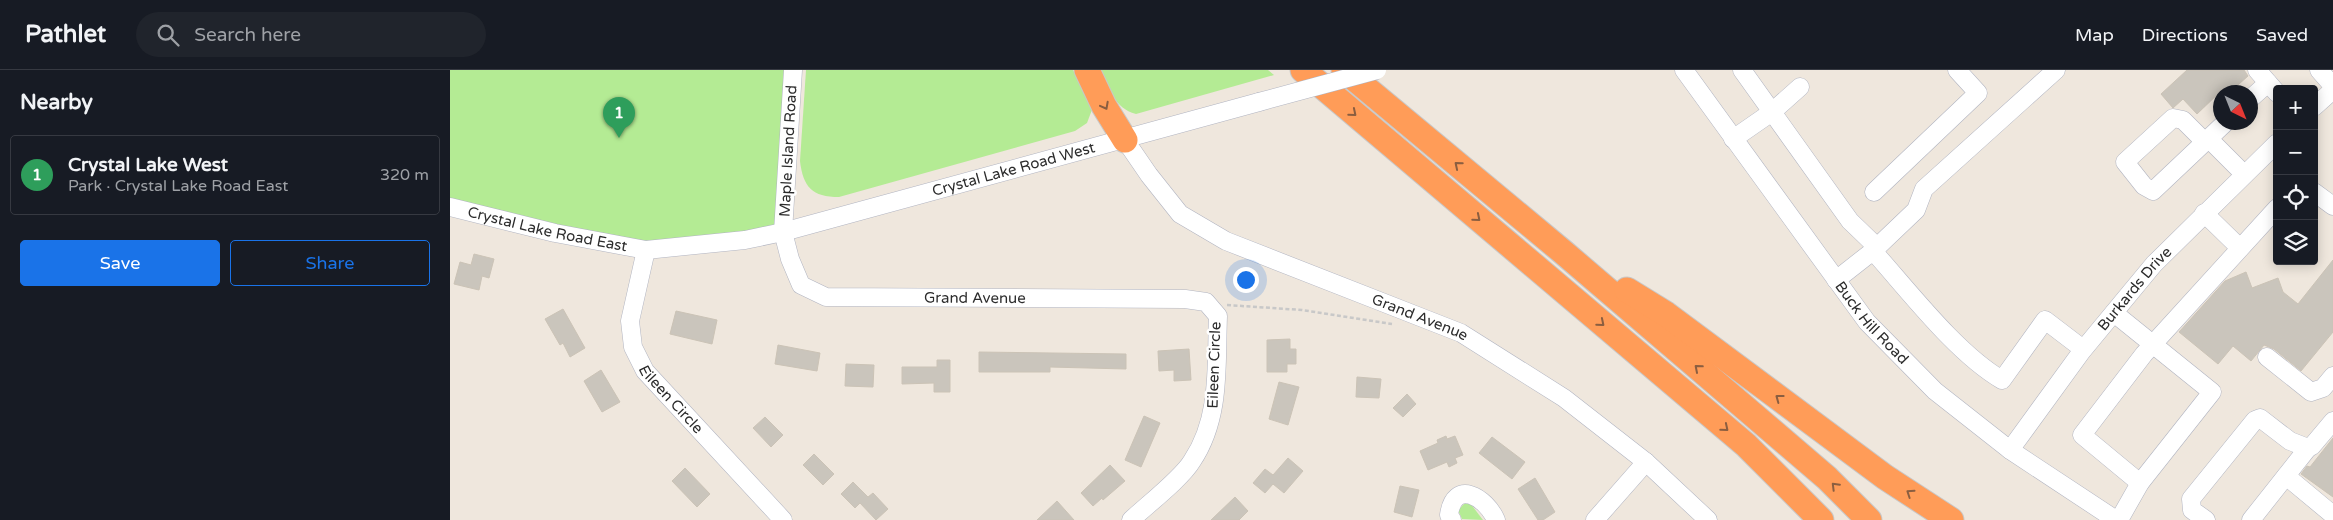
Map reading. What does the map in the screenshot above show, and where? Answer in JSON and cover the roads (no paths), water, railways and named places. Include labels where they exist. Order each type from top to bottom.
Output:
[{"type":"highway","points":[[1087,70],[1104,106],[1125,140]]},
{"type":"highway","points":[[1302,70],[1746,445],[1821,520]]},
{"type":"highway","points":[[1344,70],[1563,252],[1827,478],[1869,520]]},
{"type":"highway","points":[[1563,252],[1666,314],[1886,477],[1951,520]]},
{"type":"street","name":"Maple Island Road","points":[[784,232],[793,70]]},
{"type":"street","name":"Crystal Lake Road West","points":[[646,250],[745,240],[784,232],[1377,70]]},
{"type":"street","name":"Buck Hill Road","points":[[1684,70],[1867,322],[1935,391],[2010,450],[2117,520]]},
{"type":"street","points":[[1742,70],[1850,221],[1946,332],[1992,374],[2002,380],[2045,320],[2084,349]]},
{"type":"street","points":[[1874,192],[1978,92],[1957,70]]},
{"type":"street","points":[[1836,280],[1875,249],[1916,210],[1924,189],[2056,70]]},
{"type":"street","points":[[2319,70],[2333,86]]},
{"type":"street","points":[[2258,91],[2267,82]]},
{"type":"street","points":[[1733,139],[1772,112],[1800,87]]},
{"type":"street","points":[[2318,103],[2333,90]]},
{"type":"street","points":[[2218,130],[2207,140],[2244,174]]},
{"type":"street","name":"Grand Avenue","points":[[1125,140],[1149,175],[1180,214],[1226,241],[1461,333],[1564,398],[1646,462],[1708,520]]},
{"type":"street","name":"Burkards Drive","points":[[2010,450],[2084,349],[2154,264],[2273,147]]},
{"type":"street","points":[[2318,195],[2333,206]]},
{"type":"street","name":"Crystal Lake Road East","points":[[450,207],[555,233],[646,250]]},
{"type":"street","points":[[2140,483],[2082,435],[2154,344],[2273,212]]},
{"type":"street","points":[[2204,213],[2240,248]]},
{"type":"street","name":"Grand Avenue","points":[[784,232],[790,258],[801,285],[826,297],[1185,299],[1209,306]]},
{"type":"street","name":"Eileen Circle","points":[[646,250],[630,321],[633,347],[645,371],[783,520]]},
{"type":"street","name":"Eileen Circle","points":[[1131,520],[1191,463],[1206,435],[1214,407],[1218,316],[1209,306]]},
{"type":"street","points":[[2114,313],[2212,392],[2140,483],[2117,520]]},
{"type":"street","points":[[2267,357],[2311,392],[2323,388],[2333,376]]},
{"type":"street","points":[[2206,520],[2192,510],[2191,499],[2255,420],[2260,418],[2290,441],[2308,448]]},
{"type":"street","points":[[2251,520],[2308,448],[2312,446],[2333,421]]},
{"type":"street","points":[[1595,520],[1646,462]]},
{"type":"street","points":[[2286,476],[2333,515]]},
{"type":"street","points":[[1452,520],[1449,515],[1450,504],[1460,494],[1470,494],[1482,498],[1496,520]]},
{"type":"place","name":"Crystal Lake West","points":[[619,138]]}]
